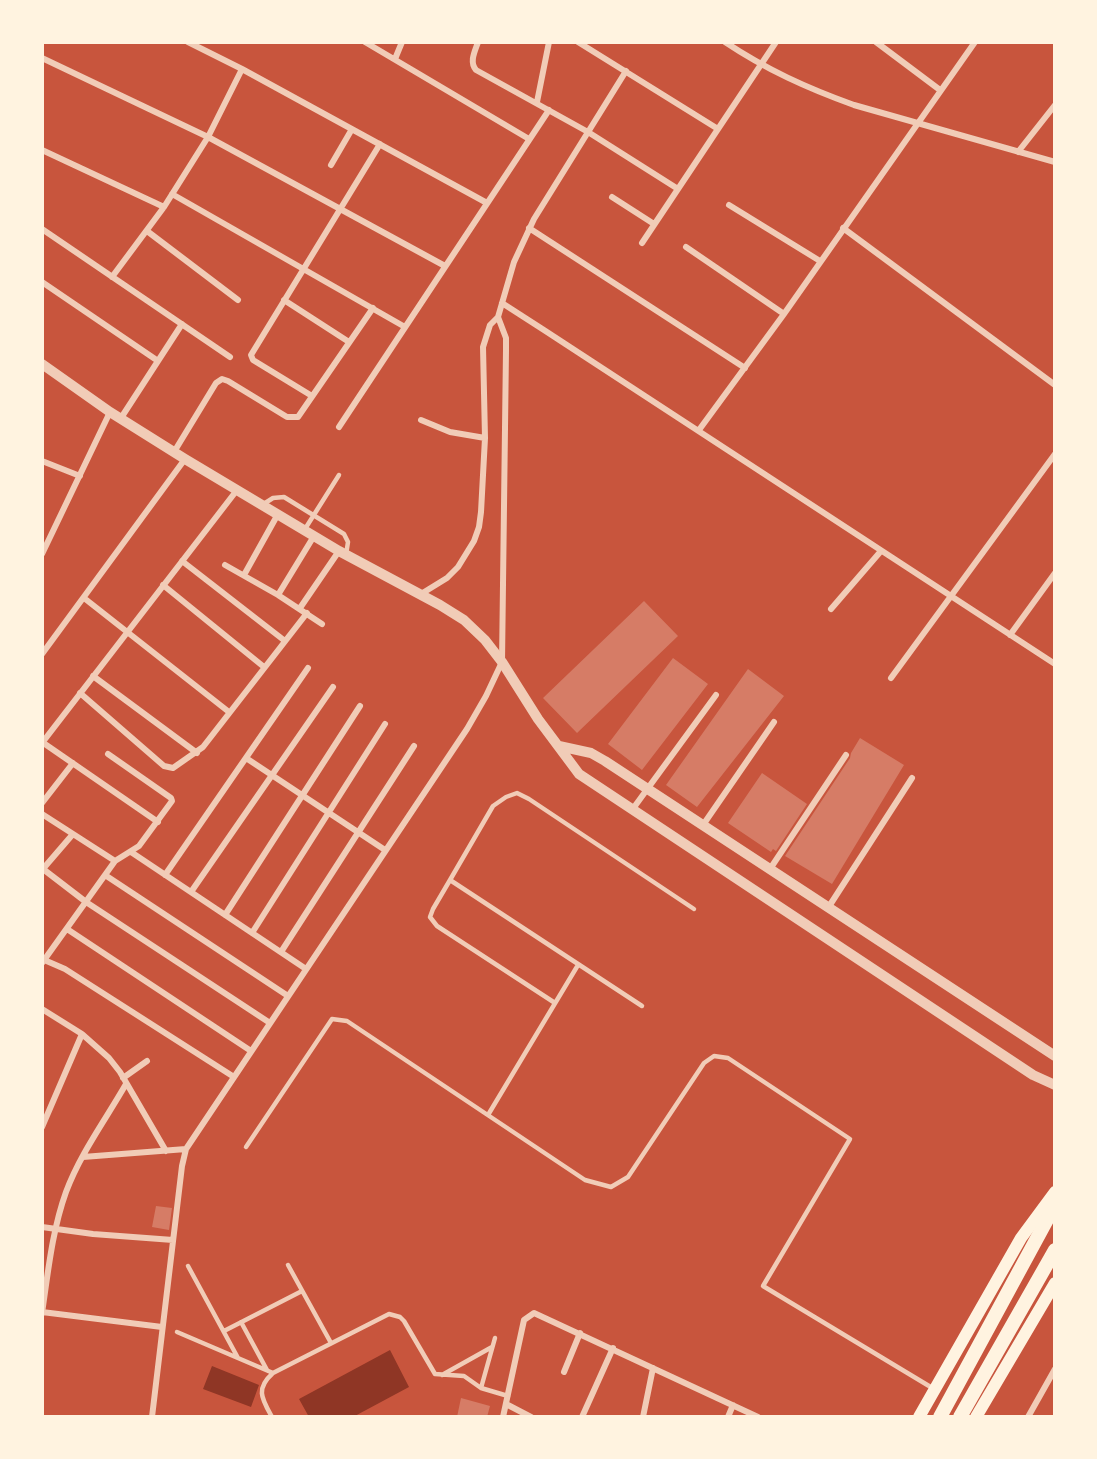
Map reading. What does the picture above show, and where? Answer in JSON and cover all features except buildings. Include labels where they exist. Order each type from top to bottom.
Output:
[{"type":"main road","points":[[919,1417],[1021,1238],[1055,1192]]},
{"type":"main road","points":[[940,1417],[1055,1205]]},
{"type":"main road","points":[[960,1417],[1055,1250]]},
{"type":"main road","points":[[976,1417],[1055,1283]]},
{"type":"street","points":[[188,42],[242,69],[487,203]]},
{"type":"street","points":[[365,42],[529,140]]},
{"type":"street","points":[[395,59],[402,42]]},
{"type":"street","points":[[478,42],[472,61],[474,68],[588,132],[678,189]]},
{"type":"street","points":[[537,102],[549,42]]},
{"type":"street","points":[[578,42],[718,129]]},
{"type":"street","points":[[725,42],[759,65],[833,97],[1055,162]]},
{"type":"street","points":[[642,243],[776,42]]},
{"type":"street","points":[[876,42],[940,90]]},
{"type":"street","points":[[699,430],[784,314],[975,42]]},
{"type":"street","points":[[42,58],[208,137],[446,266]]},
{"type":"street","points":[[112,277],[164,207],[208,137],[242,69]]},
{"type":"street","points":[[421,594],[435,587],[452,572],[467,554],[474,541],[482,512],[483,346],[490,326],[498,317],[514,262],[529,228],[626,71]]},
{"type":"street","points":[[1018,152],[1055,105]]},
{"type":"street","points":[[339,427],[549,110]]},
{"type":"street","points":[[331,165],[352,129]]},
{"type":"street","points":[[312,396],[251,357],[380,144]]},
{"type":"street","points":[[42,150],[164,207]]},
{"type":"street","points":[[172,194],[405,327]]},
{"type":"street","points":[[612,197],[654,224]]},
{"type":"street","points":[[729,205],[820,261]]},
{"type":"street","points":[[529,228],[745,368]]},
{"type":"street","points":[[843,228],[1055,385]]},
{"type":"street","points":[[42,229],[230,357]]},
{"type":"street","points":[[147,231],[238,300]]},
{"type":"street","points":[[686,247],[784,314]]},
{"type":"street","points":[[42,282],[158,361]]},
{"type":"street","points":[[284,300],[349,342]]},
{"type":"street","points":[[502,303],[1055,664]]},
{"type":"street","points":[[174,452],[216,383],[222,380],[228,381],[287,417],[298,417],[373,308]]},
{"type":"street","points":[[152,1417],[186,1149],[477,713],[502,662],[506,339],[498,317]]},
{"type":"street","points":[[121,418],[182,324]]},
{"type":"street","points":[[42,364],[110,412],[185,459],[343,553],[421,594],[464,620],[485,640],[502,662],[538,719],[559,746],[567,761],[579,774],[1033,1075],[1055,1085]]},
{"type":"street","points":[[42,554],[110,412]]},
{"type":"street","points":[[421,420],[450,432],[484,438]]},
{"type":"street","points":[[891,678],[1055,454]]},
{"type":"street","points":[[42,653],[185,459]]},
{"type":"street","points":[[42,461],[80,476]]},
{"type":"street","points":[[158,822],[42,743],[237,490]]},
{"type":"street","points":[[244,575],[278,514]]},
{"type":"street","points":[[279,595],[309,533]]},
{"type":"street","points":[[831,609],[881,551]]},
{"type":"street","points":[[80,693],[164,766],[173,768],[203,747],[285,641],[343,553]]},
{"type":"street","points":[[182,561],[285,641]]},
{"type":"street","points":[[225,565],[279,595],[322,624]]},
{"type":"street","points":[[1010,635],[1055,573]]},
{"type":"street","points":[[163,585],[264,668]]},
{"type":"street","points":[[84,598],[230,712]]},
{"type":"street","points":[[165,875],[308,668]]},
{"type":"street","points":[[93,676],[197,753]]},
{"type":"street","points":[[191,892],[333,687]]},
{"type":"street","points":[[632,810],[716,695]]},
{"type":"street","points":[[225,915],[360,706]]},
{"type":"street","points":[[702,826],[774,722]]},
{"type":"street","points":[[252,933],[385,724]]},
{"type":"street","points":[[281,952],[414,746]]},
{"type":"street","points":[[559,746],[591,753],[1055,1056]]},
{"type":"street","points":[[108,754],[171,798],[171,804],[139,846],[115,861],[43,961],[65,969],[234,1077]]},
{"type":"street","points":[[770,870],[846,755]]},
{"type":"street","points":[[246,758],[385,849]]},
{"type":"street","points":[[42,803],[73,763]]},
{"type":"street","points":[[828,908],[912,778]]},
{"type":"street","points":[[42,814],[115,861]]},
{"type":"street","points":[[73,834],[43,870],[86,902],[270,1023]]},
{"type":"street","points":[[131,852],[306,969]]},
{"type":"street","points":[[105,875],[288,996]]},
{"type":"street","points":[[66,929],[251,1051]]},
{"type":"street","points":[[42,1010],[82,1034],[109,1058],[166,1150]]},
{"type":"street","points":[[42,1127],[82,1034]]},
{"type":"street","points":[[147,1061],[125,1081],[66,1191],[55,1229],[42,1313],[162,1327]]},
{"type":"street","points":[[42,1101],[51,1104]]},
{"type":"street","points":[[83,1157],[186,1149]]},
{"type":"street","points":[[42,1227],[173,1240]]},
{"type":"street","points":[[503,1417],[524,1320],[530,1314],[538,1314],[758,1417]]},
{"type":"street","points":[[564,1372],[580,1333]]},
{"type":"street","points":[[582,1417],[613,1348]]},
{"type":"street","points":[[644,1417],[653,1368]]},
{"type":"street","points":[[1028,1417],[1055,1369]]},
{"type":"street","points":[[506,1404],[531,1417]]},
{"type":"street","points":[[728,1417],[733,1406]]},
{"type":"lane","points":[[309,533],[314,515],[339,475]]},
{"type":"lane","points":[[262,505],[273,498],[284,497],[344,534],[348,542],[343,553]]},
{"type":"lane","points":[[555,1003],[437,926],[430,917],[493,806],[506,797],[517,793],[529,799],[694,909]]},
{"type":"lane","points":[[450,879],[578,966],[642,1006]]},
{"type":"lane","points":[[488,1115],[578,966]]},
{"type":"lane","points":[[246,1147],[332,1019],[347,1021],[585,1180],[611,1187],[628,1177],[704,1063],[714,1056],[728,1058],[850,1139],[763,1286],[934,1389]]},
{"type":"lane","points":[[288,1265],[331,1343]]},
{"type":"lane","points":[[188,1266],[238,1358]]},
{"type":"lane","points":[[224,1331],[302,1291]]},
{"type":"lane","points":[[272,1417],[264,1402],[262,1390],[266,1379],[273,1373],[384,1315],[394,1315],[404,1321],[435,1374],[464,1377],[472,1380],[481,1388],[508,1396]]},
{"type":"lane","points":[[242,1322],[267,1371]]},
{"type":"lane","points":[[177,1332],[273,1373]]},
{"type":"lane","points":[[481,1388],[495,1338]]},
{"type":"lane","points":[[442,1375],[492,1347]]},
{"type":"shaded area","points":[[390,1350],[409,1387],[353,1417],[309,1417],[299,1399]]},
{"type":"shaded area","points":[[212,1366],[259,1385],[251,1407],[203,1389]]}]
